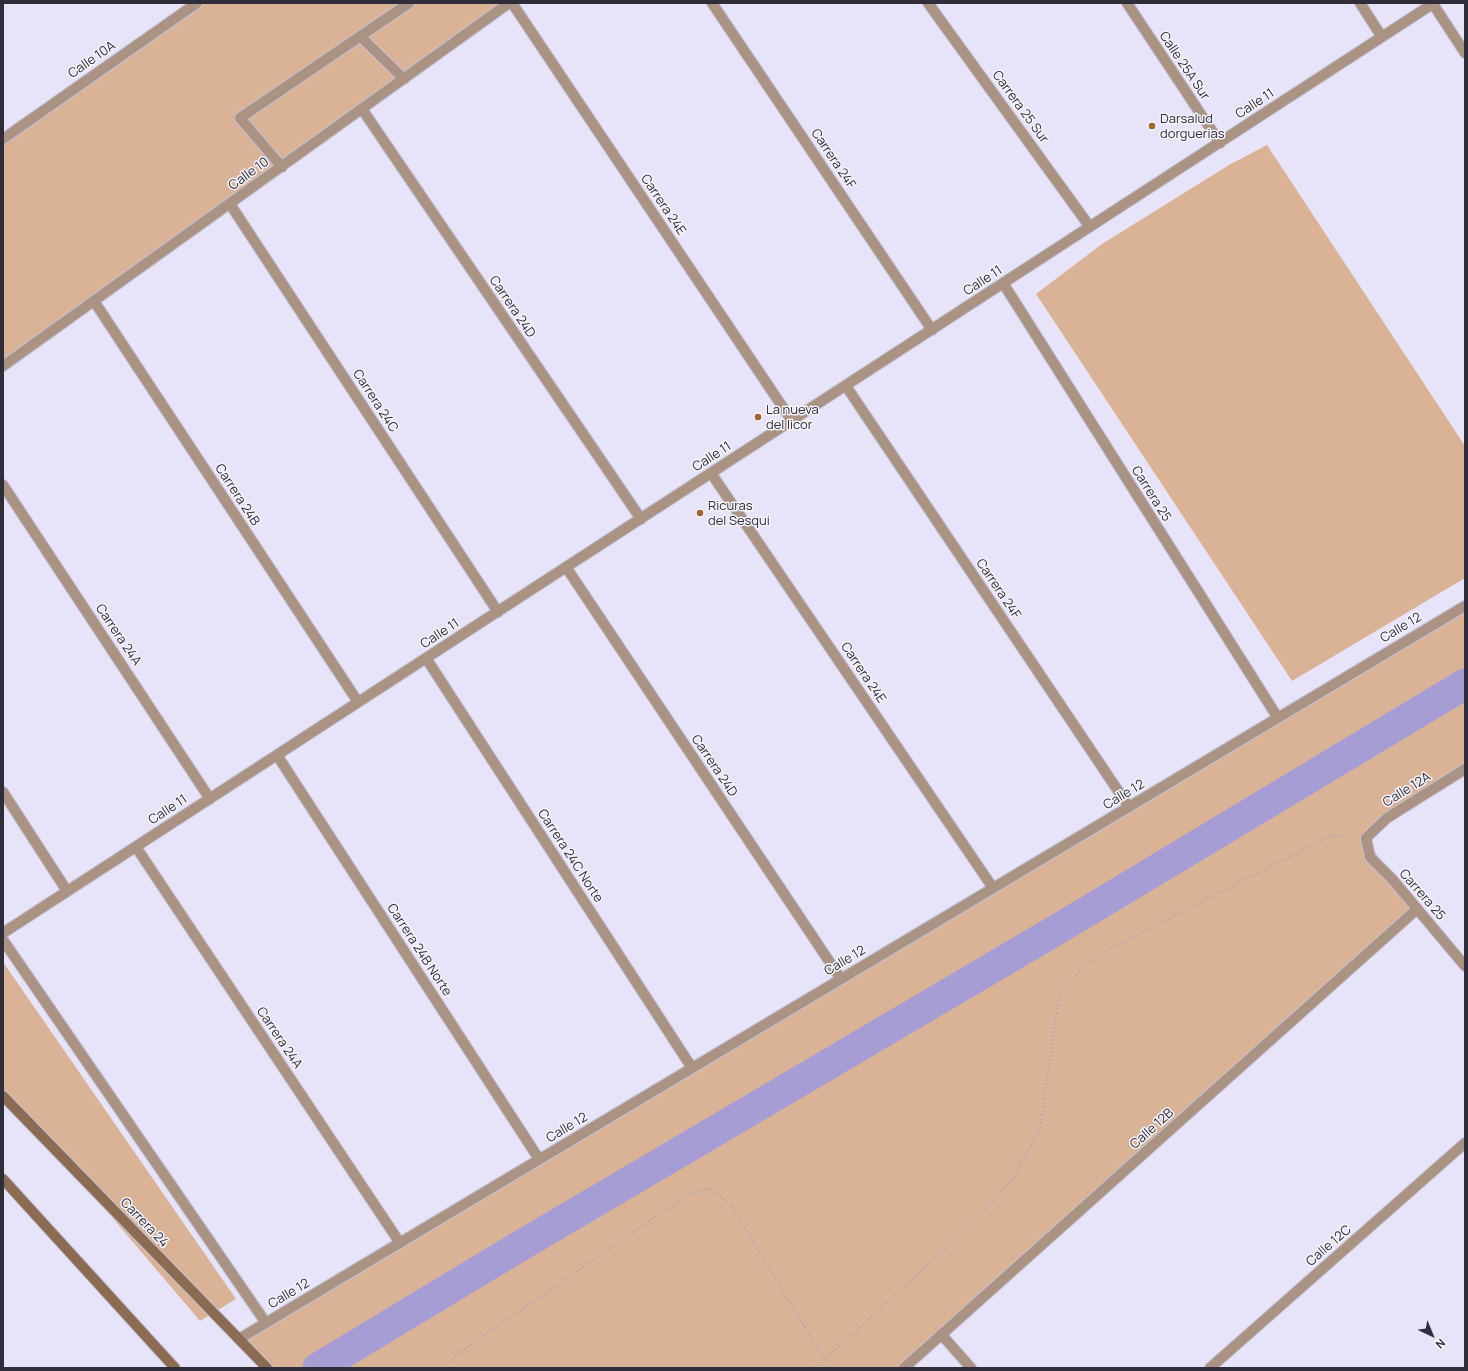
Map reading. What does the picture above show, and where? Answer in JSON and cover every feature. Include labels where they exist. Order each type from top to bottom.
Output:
[{"type":"street","name":"Calle 10A","points":[[4,137],[196,3]]},
{"type":"street","points":[[282,167],[240,118],[409,3]]},
{"type":"street","name":"Calle 10","points":[[3,366],[510,3]]},
{"type":"street","name":"Carrera 24E","points":[[510,3],[792,420]]},
{"type":"street","name":"Carrera 24F","points":[[712,3],[932,330]]},
{"type":"street","name":"Carrera 25 Sur","points":[[928,3],[1090,227]]},
{"type":"street","name":"Calle 25A Sur","points":[[1127,3],[1220,143]]},
{"type":"street","points":[[1360,3],[1382,37]]},
{"type":"street","points":[[1434,3],[1465,53]]},
{"type":"street","name":"Calle 11","points":[[3,933],[1434,3]]},
{"type":"street","points":[[360,36],[404,79]]},
{"type":"street","name":"Carrera 24D","points":[[362,109],[641,519]]},
{"type":"street","name":"Carrera 24C","points":[[230,204],[498,612]]},
{"type":"street","name":"Carrera 25","points":[[1003,283],[1278,718]]},
{"type":"street","name":"Carrera 24B","points":[[94,301],[358,702]]},
{"type":"street","name":"Carrera 24F","points":[[846,386],[1129,807]]},
{"type":"street","name":"Carrera 24E","points":[[711,473],[993,888]]},
{"type":"street","name":"Carrera 24A","points":[[3,485],[210,798]]},
{"type":"street","name":"Carrera 24D","points":[[566,567],[841,979]]},
{"type":"street","name":"Calle 12","points":[[239,1339],[1465,606]]},
{"type":"street","name":"Carrera 24C Norte","points":[[426,658],[692,1068]]},
{"type":"street","name":"Carrera 24B Norte","points":[[277,755],[540,1159]]},
{"type":"street","name":"Calle 12A","points":[[1366,838],[1387,818],[1465,769]]},
{"type":"street","points":[[3,792],[67,891]]},
{"type":"street","name":"Carrera 25","points":[[1366,838],[1370,857],[1393,880],[1465,966]]},
{"type":"street","name":"Carrera 24A","points":[[136,847],[400,1243]]},
{"type":"street","name":"Calle 12B","points":[[904,1368],[1417,909]]},
{"type":"street","points":[[3,940],[266,1323]]},
{"type":"street","name":"Carrera 24","points":[[3,1096],[267,1368]]},
{"type":"street","name":"Calle 12C","points":[[1210,1368],[1465,1143]]},
{"type":"street","points":[[3,1178],[175,1368]]},
{"type":"street","points":[[941,1334],[971,1368]]},
{"type":"path","points":[[815,1368],[968,1227],[1013,1180],[1040,1129],[1059,996],[1082,968],[1109,949],[1332,835],[1366,838]]},
{"type":"path","points":[[444,1368],[456,1355],[687,1195],[710,1188],[731,1205],[825,1360]]},
{"type":"shaded area","points":[[197,3],[509,3],[3,366],[3,139]]},
{"type":"shaded area","points":[[1267,145],[1465,446],[1465,578],[1292,681],[1036,294],[1102,244],[1229,165]]},
{"type":"shaded area","points":[[1465,606],[1465,769],[1366,838],[1393,880],[1417,909],[901,1368],[266,1368],[239,1339]]},
{"type":"shaded area","points":[[3,962],[236,1299],[200,1321],[3,1089]]},
{"type":"waterway","points":[[318,1368],[515,1249],[1063,926],[1465,684]]},
{"type":"place","name":"Darsalud dorguerias","points":[[1152,126]]},
{"type":"place","name":"La nueva del licor","points":[[758,417]]},
{"type":"place","name":"Ricuras del Sesqui","points":[[700,513]]}]
